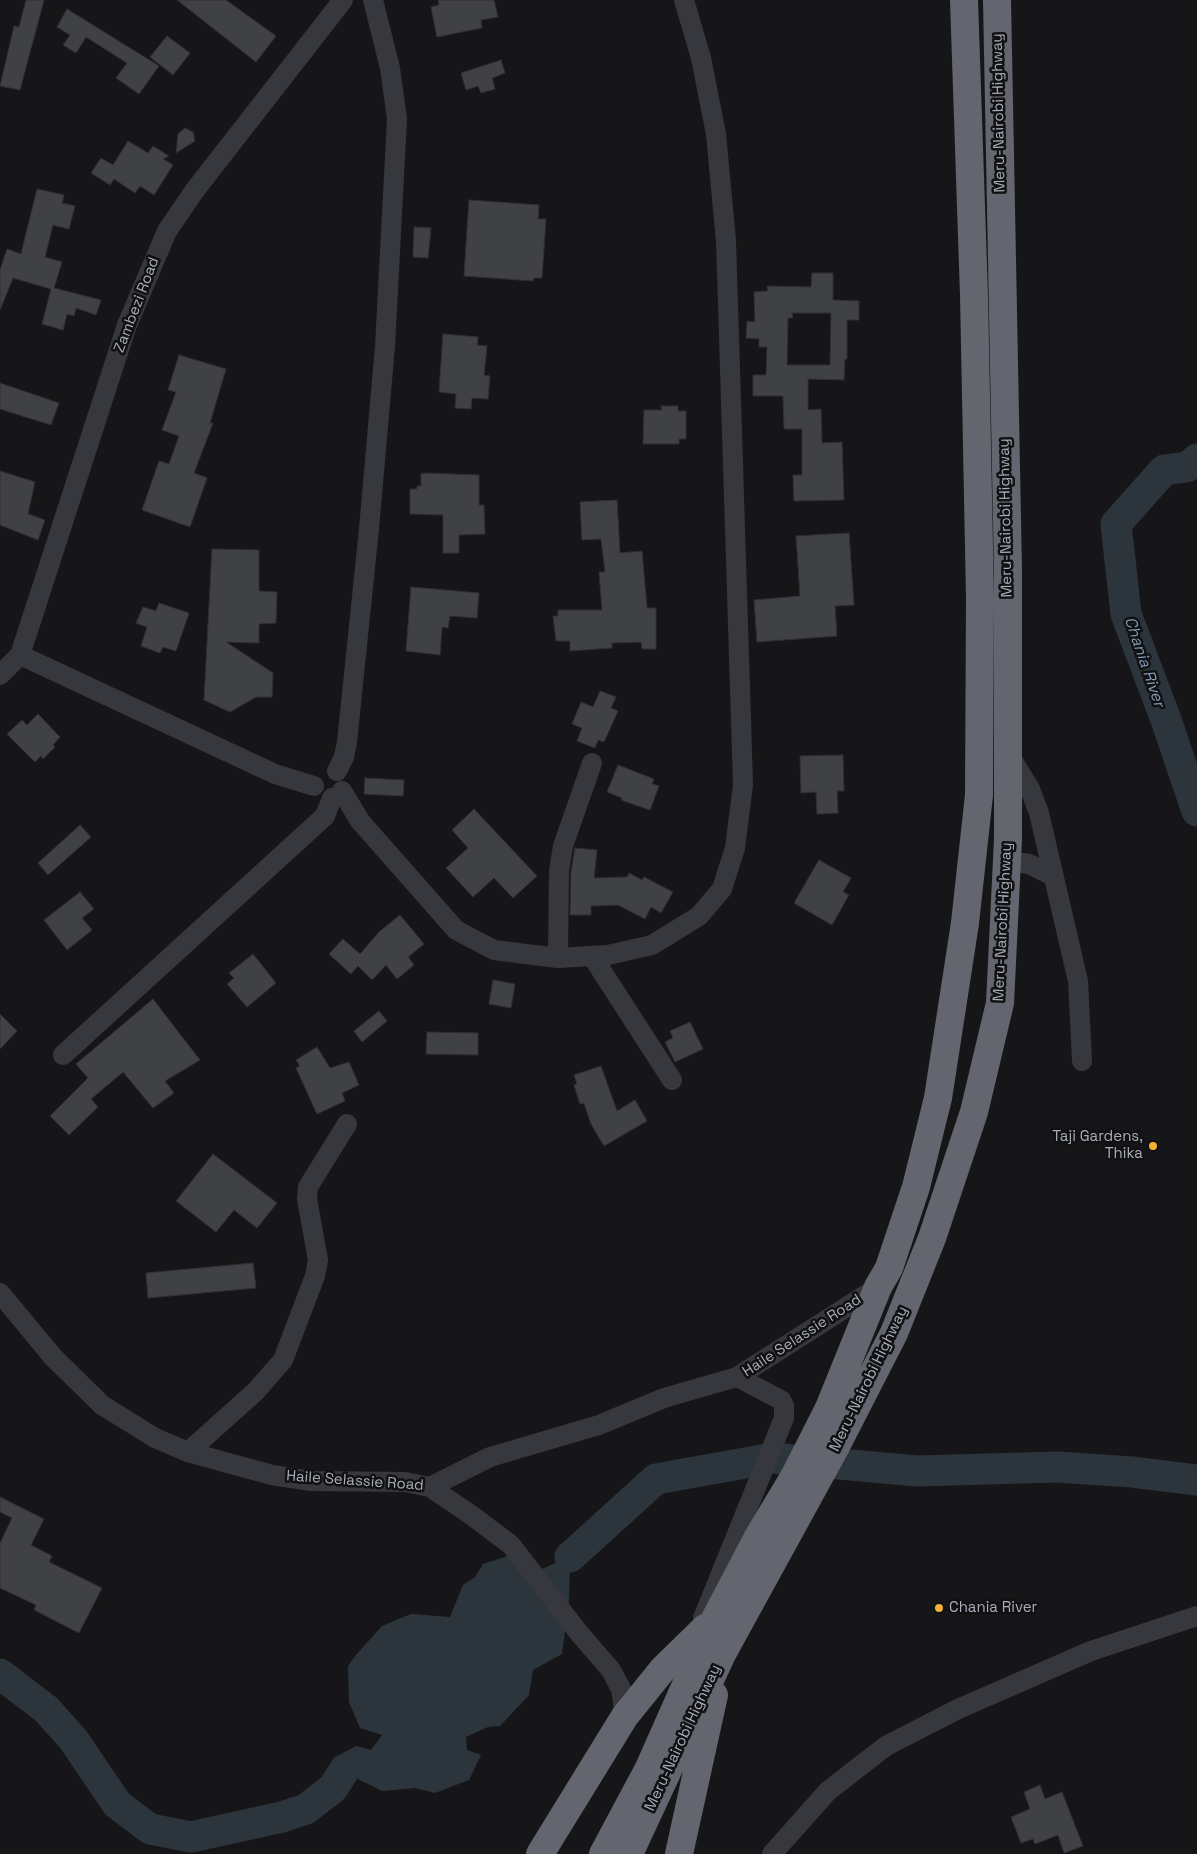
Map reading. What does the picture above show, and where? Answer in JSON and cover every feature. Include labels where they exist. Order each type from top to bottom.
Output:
[{"type":"highway","name":"Meru-Nairobi Highway","points":[[840,1411],[878,1287],[889,1268],[916,1187],[938,1098],[965,923],[979,795],[980,588],[974,285],[964,0]]},
{"type":"highway","name":"Meru-Nairobi Highway","points":[[629,1854],[722,1654],[840,1411],[894,1333],[932,1238],[974,1112],[1000,1003],[1006,861],[1008,561],[997,0]]},
{"type":"highway","name":"Meru-Nairobi Highway","points":[[603,1854],[649,1768],[716,1617],[758,1537],[803,1484]]},
{"type":"highway","points":[[540,1854],[625,1716],[663,1669],[716,1617]]},
{"type":"highway","points":[[679,1854],[722,1654]]},
{"type":"street","name":"Zambezi Road","points":[[20,656],[127,325],[167,231],[195,190],[343,0]]},
{"type":"street","points":[[337,771],[344,757],[347,742],[369,529],[385,346],[396,119],[390,68],[373,0]]},
{"type":"street","points":[[337,795],[456,930],[494,950],[558,958],[608,955],[652,945],[699,916],[722,889],[735,848],[743,785],[726,241],[716,134],[701,58],[684,0]]},
{"type":"street","points":[[0,675],[20,656],[275,774],[314,786],[321,796],[337,795]]},
{"type":"street","points":[[1007,753],[1030,789],[1039,813],[1078,981],[1082,1061]]},
{"type":"street","points":[[558,958],[559,871],[563,846],[592,763]]},
{"type":"street","points":[[63,1055],[325,816],[344,780],[332,768],[320,771],[316,775],[314,786]]},
{"type":"street","points":[[1006,861],[1028,864],[1053,876]]},
{"type":"street","points":[[592,956],[672,1080]]},
{"type":"street","points":[[188,1452],[256,1392],[283,1360],[315,1276],[318,1260],[307,1199],[308,1187],[347,1124]]},
{"type":"street","name":"Haile Selassie Road","points":[[0,1293],[53,1358],[102,1405],[155,1438],[188,1452],[264,1473],[311,1481],[405,1482],[430,1487],[490,1458],[599,1425],[664,1398],[737,1377],[878,1287]]},
{"type":"street","points":[[696,1636],[759,1476],[782,1425],[785,1412],[781,1400],[737,1377]]},
{"type":"street","points":[[430,1487],[511,1545],[579,1633],[611,1670],[621,1689],[625,1716]]},
{"type":"street","points":[[772,1854],[828,1791],[886,1746],[958,1709],[1091,1652],[1197,1616]]},
{"type":"shaded area","points":[[517,1553],[537,1571],[570,1557],[569,1602],[562,1654],[533,1670],[529,1695],[500,1726],[488,1727],[466,1737],[467,1750],[481,1755],[469,1780],[435,1793],[415,1788],[382,1791],[360,1780],[345,1769],[341,1754],[356,1746],[371,1750],[382,1735],[360,1728],[349,1702],[348,1666],[356,1655],[382,1626],[411,1614],[450,1617],[463,1585],[475,1577],[483,1564]]},
{"type":"building","points":[[26,0],[44,0],[20,90],[0,86],[14,26],[19,27]]},
{"type":"building","points":[[177,0],[226,0],[276,36],[256,62]]},
{"type":"building","points":[[438,0],[494,0],[498,17],[481,20],[482,28],[437,37],[431,7],[439,5]]},
{"type":"building","points":[[67,9],[159,66],[139,94],[116,78],[127,63],[86,37],[76,53],[63,45],[70,35],[57,27]]},
{"type":"building","points":[[167,36],[190,53],[173,75],[150,57]]},
{"type":"building","points":[[501,60],[505,73],[492,78],[495,89],[481,93],[478,86],[466,90],[461,73]]},
{"type":"building","points":[[185,128],[193,132],[195,141],[176,153],[178,134]]},
{"type":"building","points":[[128,141],[148,153],[153,146],[169,156],[163,159],[173,165],[154,195],[140,186],[135,193],[114,179],[110,185],[91,173],[101,158],[113,165]]},
{"type":"building","points":[[37,189],[64,195],[62,203],[75,206],[69,229],[53,225],[45,257],[62,262],[54,288],[101,300],[96,315],[76,308],[74,316],[67,314],[63,330],[42,324],[51,289],[13,278],[0,310],[0,270],[7,249],[21,254]]},
{"type":"building","points":[[469,200],[539,205],[538,219],[546,219],[542,278],[534,278],[533,281],[464,276]]},
{"type":"building","points":[[414,227],[431,228],[428,258],[413,257]]},
{"type":"building","points":[[812,273],[833,273],[833,300],[859,301],[859,320],[847,320],[847,359],[845,359],[844,380],[808,379],[808,410],[821,409],[822,443],[842,442],[844,500],[794,501],[793,475],[802,475],[802,429],[784,429],[783,396],[753,396],[753,375],[766,375],[767,347],[759,347],[759,339],[746,338],[747,321],[755,322],[754,292],[768,291],[767,286],[811,287]],"holes":[[[792,313],[831,313],[830,365],[787,365],[788,318],[793,318]]]},
{"type":"building","points":[[443,334],[478,337],[477,345],[487,346],[484,375],[490,376],[488,399],[472,398],[471,409],[455,408],[456,394],[439,392]]},
{"type":"building","points":[[179,355],[226,369],[210,423],[213,423],[194,473],[207,478],[190,527],[142,510],[159,461],[169,464],[179,436],[162,430],[176,392],[168,390]]},
{"type":"building","points":[[0,383],[59,403],[51,425],[0,409]]},
{"type":"building","points":[[661,406],[678,406],[678,411],[686,411],[686,439],[679,439],[679,444],[643,444],[644,410],[662,410]]},
{"type":"building","points":[[0,471],[35,482],[28,514],[45,520],[38,540],[0,525]]},
{"type":"building","points":[[421,474],[479,475],[479,505],[484,505],[485,534],[459,535],[459,553],[443,553],[443,515],[410,514],[410,489],[417,489],[417,486],[421,486]]},
{"type":"building","points":[[617,500],[620,553],[642,551],[647,608],[656,608],[656,649],[642,649],[641,642],[612,643],[612,648],[570,651],[570,641],[556,641],[553,616],[558,616],[558,610],[602,610],[599,572],[605,572],[601,539],[582,540],[580,502]]},
{"type":"building","points":[[849,533],[854,605],[835,606],[837,636],[757,642],[754,600],[800,596],[796,536]]},
{"type":"building","points":[[212,549],[259,550],[259,591],[277,592],[276,623],[259,624],[259,643],[226,642],[273,673],[272,697],[256,697],[230,712],[204,700]]},
{"type":"building","points":[[411,587],[479,593],[477,618],[450,616],[448,628],[442,627],[440,655],[406,651]]},
{"type":"building","points":[[159,603],[189,613],[176,651],[163,647],[160,653],[141,646],[147,627],[136,623],[143,607],[156,611]]},
{"type":"building","points":[[600,691],[616,697],[611,708],[618,711],[604,742],[598,740],[595,748],[577,741],[582,728],[572,724],[581,702],[593,707]]},
{"type":"building","points":[[38,714],[60,737],[53,745],[55,747],[43,759],[41,756],[35,762],[7,734],[22,720],[27,725]]},
{"type":"building","points":[[843,755],[844,791],[837,791],[838,813],[817,814],[816,792],[801,793],[800,756]]},
{"type":"building","points":[[618,765],[654,779],[652,784],[659,786],[650,810],[621,800],[622,798],[607,792]]},
{"type":"building","points":[[365,778],[404,780],[403,796],[364,794]]},
{"type":"building","points":[[474,809],[537,876],[513,898],[494,878],[473,897],[446,868],[468,848],[452,830]]},
{"type":"building","points":[[80,825],[91,837],[48,875],[38,863]]},
{"type":"building","points":[[575,848],[597,850],[594,878],[627,877],[629,873],[642,880],[644,877],[673,892],[661,913],[651,907],[645,919],[618,905],[591,906],[591,915],[570,915],[571,872]]},
{"type":"building","points":[[819,860],[851,878],[843,892],[849,895],[832,925],[794,903]]},
{"type":"building","points":[[80,892],[94,909],[82,918],[92,930],[67,950],[44,920]]},
{"type":"building","points":[[400,915],[424,944],[408,957],[414,965],[397,979],[386,965],[372,980],[358,966],[351,974],[329,954],[343,939],[360,954],[380,931]]},
{"type":"building","points":[[253,954],[276,983],[247,1007],[227,984],[234,978],[229,973]]},
{"type":"building","points":[[493,980],[515,984],[511,1008],[489,1004]]},
{"type":"building","points":[[153,999],[200,1060],[165,1081],[174,1093],[153,1108],[123,1072],[91,1099],[98,1107],[69,1135],[50,1116],[88,1078],[76,1064]]},
{"type":"building","points":[[379,1011],[387,1021],[362,1042],[354,1031]]},
{"type":"building","points":[[0,1014],[17,1031],[0,1049]]},
{"type":"building","points":[[690,1022],[703,1049],[675,1062],[665,1042],[673,1038],[670,1031]]},
{"type":"building","points":[[427,1032],[478,1033],[478,1055],[426,1054]]},
{"type":"building","points":[[317,1047],[330,1068],[349,1062],[359,1085],[342,1093],[345,1101],[317,1114],[296,1068],[300,1066],[296,1060]]},
{"type":"building","points":[[601,1066],[617,1111],[635,1100],[647,1121],[604,1146],[591,1124],[584,1103],[580,1104],[574,1085],[577,1084],[574,1075]]},
{"type":"building","points":[[213,1154],[277,1203],[257,1228],[234,1210],[216,1232],[176,1201]]},
{"type":"building","points":[[253,1263],[256,1288],[148,1298],[146,1273]]},
{"type":"building","points":[[0,1497],[44,1519],[31,1545],[52,1556],[49,1562],[102,1588],[79,1633],[34,1610],[36,1605],[0,1588],[0,1543],[12,1518],[0,1512]]},
{"type":"building","points":[[1040,1785],[1045,1799],[1062,1792],[1083,1846],[1064,1853],[1058,1835],[1035,1844],[1033,1839],[1021,1843],[1011,1817],[1030,1809],[1024,1792]]},
{"type":"waterway","name":"Chania River","points":[[1197,459],[1187,467],[1164,470],[1116,524],[1126,614],[1165,717],[1197,811]]},
{"type":"waterway","name":"Chania River","points":[[570,1557],[656,1479],[773,1458],[917,1471],[1057,1467],[1132,1472],[1197,1480]]},
{"type":"waterway","points":[[0,1674],[46,1709],[73,1739],[117,1804],[150,1829],[191,1837],[282,1817],[306,1809],[333,1788],[345,1769]]},
{"type":"place","name":"Taji Gardens, Thika","points":[[1153,1146]]},
{"type":"place","name":"Chania River","points":[[939,1608]]}]
